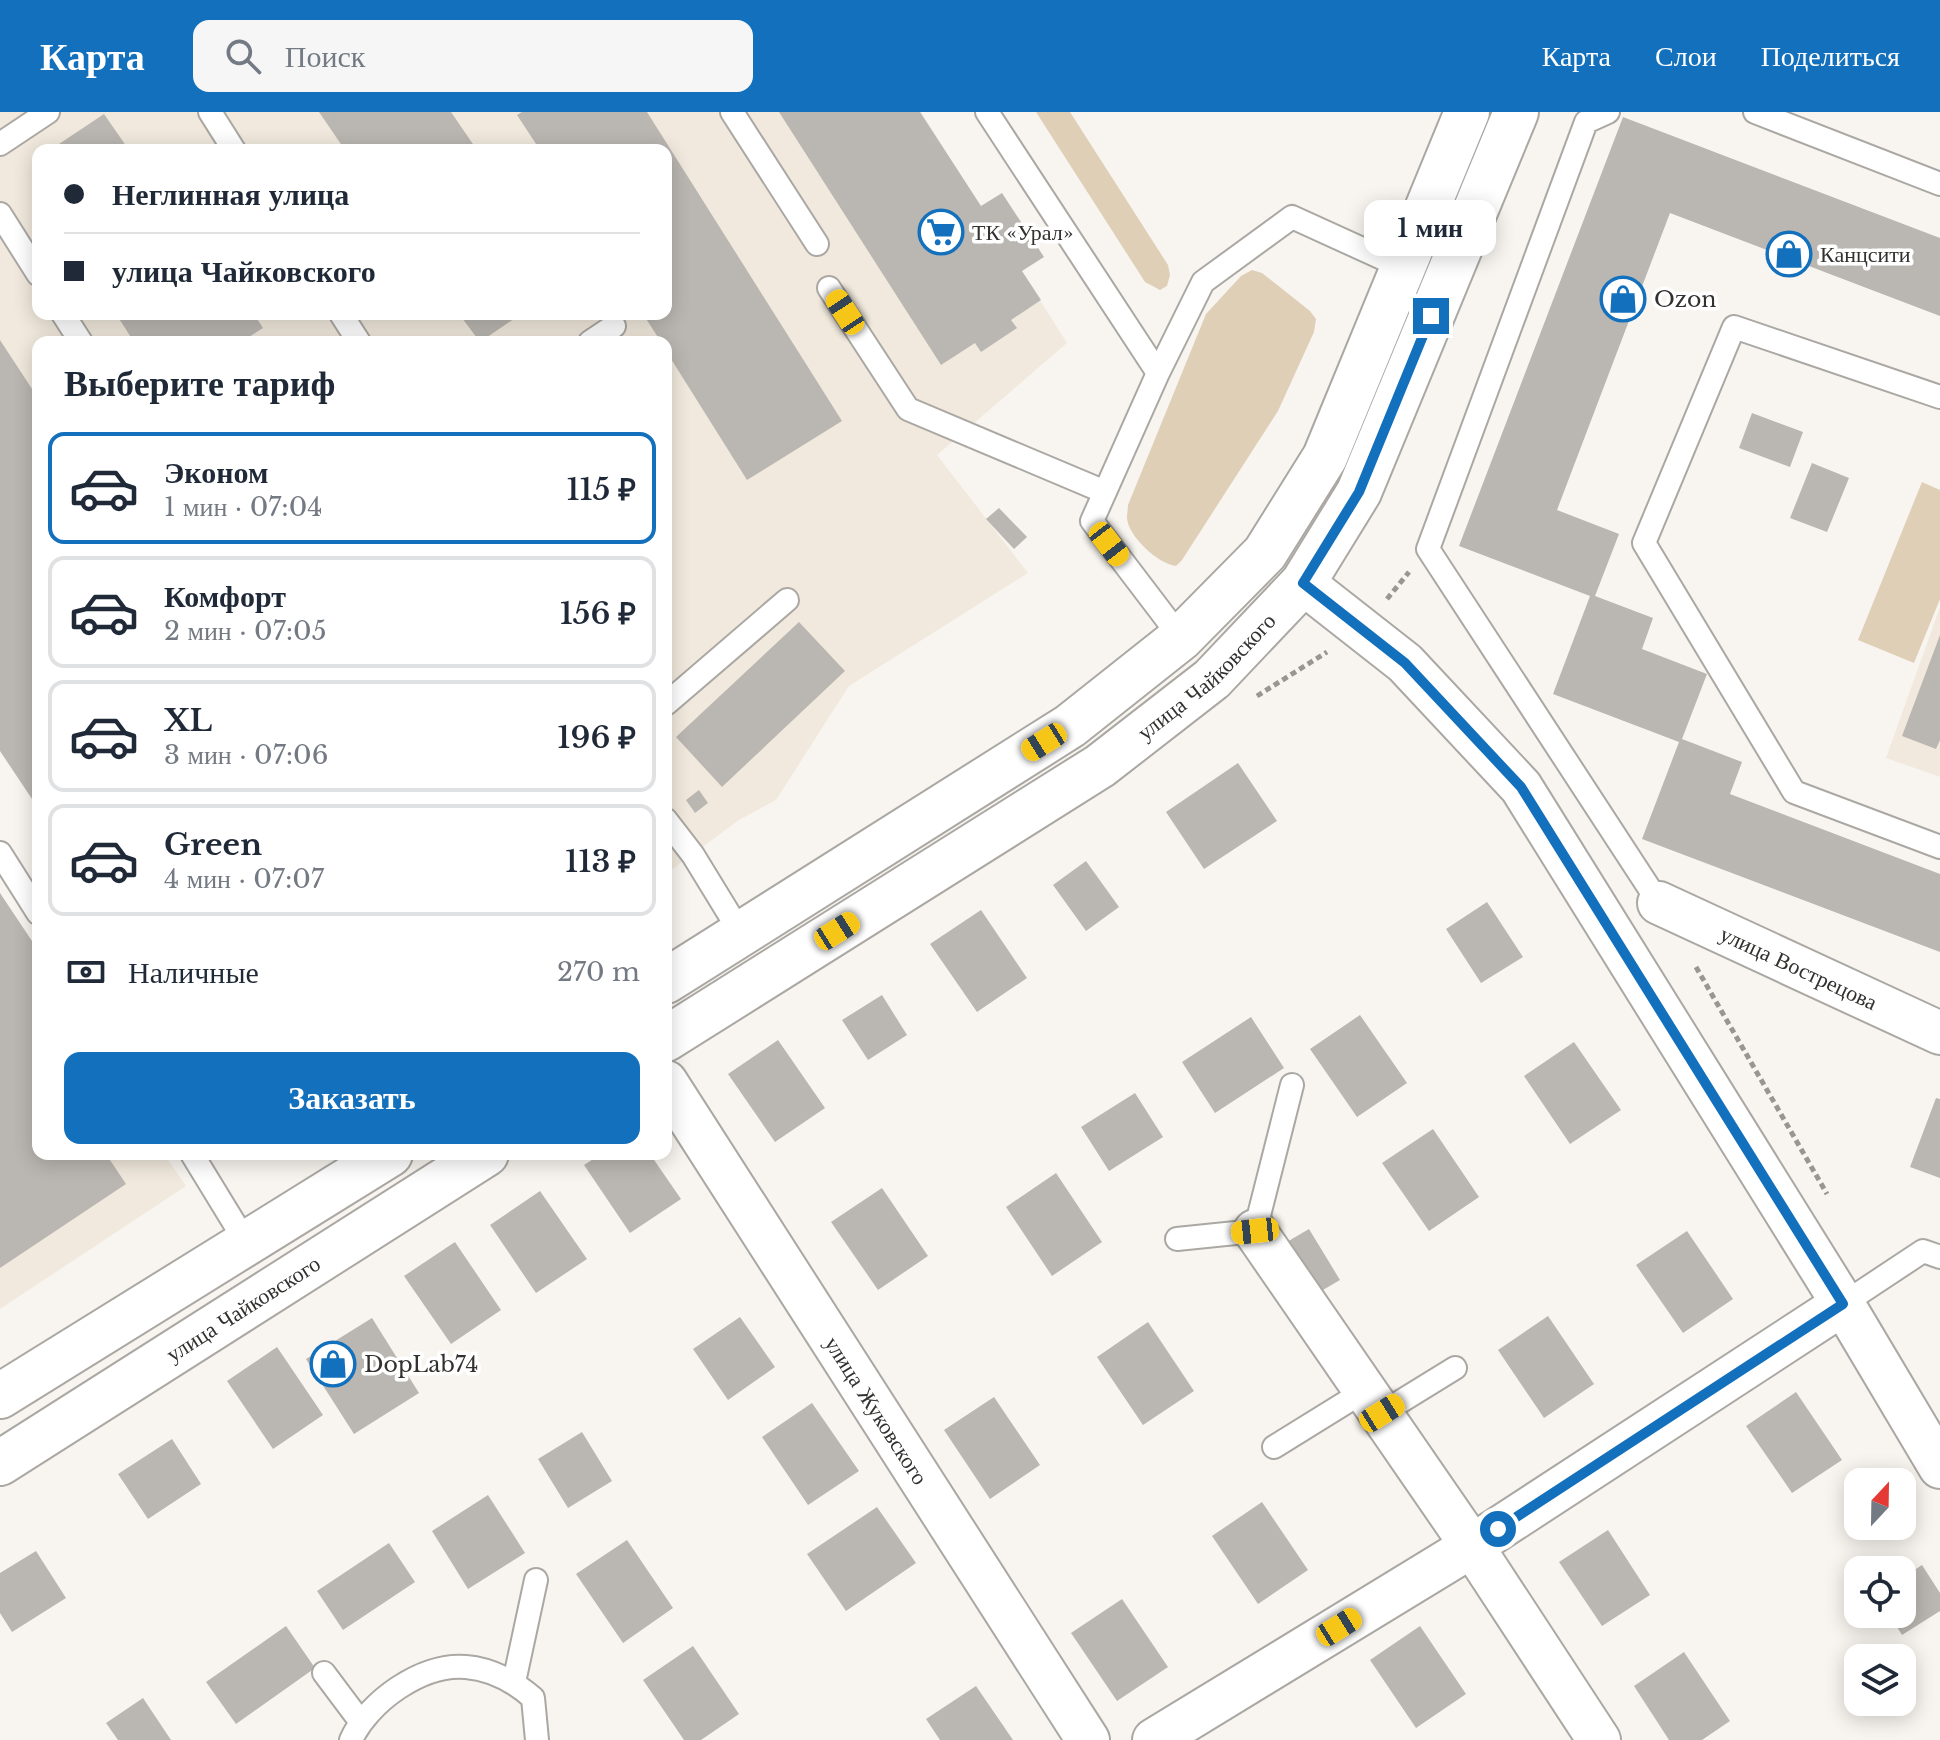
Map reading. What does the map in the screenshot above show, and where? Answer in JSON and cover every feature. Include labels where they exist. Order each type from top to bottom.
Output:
[{"type":"main road","name":"улица Чайковского","points":[[672,977],[1070,726],[1181,638],[1265,553],[1325,457],[1467,112]]},
{"type":"main road","name":"улица Чайковского","points":[[672,1035],[1100,766],[1212,679],[1303,583],[1359,492],[1516,112]]},
{"type":"main road","points":[[1265,553],[1303,583]]},
{"type":"main road","points":[[0,1396],[380,1160]]},
{"type":"main road","name":"улица Чайковского","points":[[0,1463],[477,1160]]},
{"type":"street","points":[[1303,583],[1405,663],[1521,787],[1843,1304],[1940,1467]]},
{"type":"street","name":"улица Вострецова","points":[[1659,903],[1940,1033]]},
{"type":"street","name":"улица Жуковского","points":[[672,1091],[1088,1740]]},
{"type":"street","points":[[1255,1231],[1472,1546],[1599,1740]]},
{"type":"street","points":[[1154,1740],[1472,1546],[1843,1304]]},
{"type":"lane","points":[[0,144],[48,112]]},
{"type":"lane","points":[[210,112],[230,144]]},
{"type":"lane","points":[[732,112],[817,244]]},
{"type":"lane","points":[[987,112],[1158,373]]},
{"type":"lane","points":[[1608,112],[1586,122],[1428,549],[1659,903]]},
{"type":"lane","points":[[1755,112],[1940,184]]},
{"type":"lane","points":[[0,214],[32,265]]},
{"type":"lane","points":[[1181,638],[1092,521],[1158,373],[1203,282],[1292,217],[1404,268]]},
{"type":"lane","points":[[829,288],[908,409],[1105,492]]},
{"type":"lane","points":[[599,336],[614,326]]},
{"type":"lane","points":[[1940,397],[1734,327],[1644,543],[1794,792],[1940,847]]},
{"type":"lane","points":[[672,699],[787,600]]},
{"type":"lane","points":[[672,828],[693,855],[742,935]]},
{"type":"lane","points":[[0,853],[32,904]]},
{"type":"lane","points":[[1177,1239],[1255,1231],[1292,1085]]},
{"type":"lane","points":[[196,1160],[247,1244]]},
{"type":"lane","points":[[1843,1304],[1923,1251],[1940,1257]]},
{"type":"lane","points":[[1274,1447],[1455,1368]]},
{"type":"lane","points":[[514,1682],[536,1580]]},
{"type":"lane","points":[[324,1673],[356,1730],[384,1698],[410,1681],[442,1668],[467,1667],[514,1682],[533,1698],[537,1740]]},
{"type":"path","points":[[1690,957],[1831,1200]]},
{"type":"shaded area","points":[[0,112],[921,112],[1067,343],[937,455],[1028,573],[849,686],[776,800],[739,820],[672,870],[672,336],[32,336],[32,797],[0,748]]},
{"type":"shaded area","points":[[1036,112],[1070,112],[1168,265],[1170,275],[1167,286],[1160,290],[1145,282]]},
{"type":"shaded area","points":[[1252,270],[1262,273],[1310,311],[1316,319],[1314,332],[1278,411],[1176,566],[1153,555],[1138,541],[1127,518],[1128,505],[1206,314],[1241,276]]},
{"type":"shaded area","points":[[1922,482],[1940,490],[1940,599],[1914,663],[1858,640]]},
{"type":"shaded area","points":[[1940,607],[1940,777],[1886,758]]},
{"type":"shaded area","points":[[0,907],[32,1115],[32,1160],[168,1160],[186,1186],[0,1309]]},
{"type":"building","points":[[319,112],[451,112],[473,144],[341,144]]},
{"type":"building","points":[[522,112],[647,112],[667,144],[536,144],[517,115]]},
{"type":"building","name":"ТК «Урал»","points":[[779,112],[920,112],[981,206],[1002,193],[1044,257],[1022,271],[1041,300],[1011,320],[1017,328],[981,352],[975,343],[941,365]]},
{"type":"building","points":[[104,114],[125,144],[59,144]]},
{"type":"building","points":[[1623,117],[1940,238],[1940,316],[1670,213],[1557,510],[1619,534],[1595,596],[1653,618],[1642,649],[1707,674],[1682,739],[1742,762],[1730,794],[1940,874],[1940,952],[1642,839],[1679,742],[1553,694],[1590,596],[1459,546]]},
{"type":"building","points":[[672,152],[842,421],[747,480],[672,361],[672,336],[657,336],[647,320],[672,320]]},
{"type":"building","points":[[120,320],[258,320],[263,328],[250,336],[130,336]]},
{"type":"building","points":[[464,320],[512,320],[489,336],[476,336]]},
{"type":"building","points":[[0,340],[32,389],[32,799],[0,751]]},
{"type":"building","points":[[1752,413],[1803,432],[1790,467],[1739,448]]},
{"type":"building","points":[[1812,463],[1849,478],[1827,532],[1790,518]]},
{"type":"building","points":[[999,508],[1027,537],[1014,549],[986,519]]},
{"type":"building","points":[[799,622],[845,671],[722,787],[676,737]]},
{"type":"building","points":[[1940,635],[1940,740],[1936,749],[1902,736]]},
{"type":"building","points":[[1238,763],[1277,821],[1204,869],[1166,812]]},
{"type":"building","points":[[699,790],[708,803],[695,813],[686,800]]},
{"type":"building","points":[[1086,861],[1119,907],[1086,931],[1053,885]]},
{"type":"building","points":[[0,893],[32,941],[32,1160],[110,1160],[126,1184],[0,1268]]},
{"type":"building","points":[[1487,902],[1523,957],[1481,983],[1446,929]]},
{"type":"building","points":[[981,910],[1027,978],[977,1012],[930,944]]},
{"type":"building","points":[[882,995],[907,1035],[868,1060],[842,1020]]},
{"type":"building","points":[[1360,1015],[1407,1083],[1357,1117],[1310,1049]]},
{"type":"building","points":[[1251,1017],[1284,1068],[1215,1113],[1182,1062]]},
{"type":"building","points":[[778,1040],[825,1108],[775,1142],[728,1074]]},
{"type":"building","points":[[1574,1042],[1621,1110],[1570,1144],[1524,1076]]},
{"type":"building","points":[[1135,1093],[1163,1137],[1109,1171],[1081,1127]]},
{"type":"building","points":[[1936,1098],[1940,1099],[1940,1178],[1910,1167]]},
{"type":"building","points":[[1433,1129],[1479,1197],[1429,1231],[1382,1163]]},
{"type":"building","points":[[592,1160],[654,1160],[681,1199],[630,1233],[584,1165]]},
{"type":"building","points":[[1056,1173],[1102,1242],[1052,1276],[1006,1207]]},
{"type":"building","points":[[882,1188],[928,1256],[878,1290],[831,1222]]},
{"type":"building","points":[[540,1191],[587,1259],[536,1293],[490,1225]]},
{"type":"building","points":[[1309,1229],[1340,1280],[1311,1297],[1280,1246]]},
{"type":"building","points":[[1687,1231],[1733,1299],[1683,1333],[1636,1265]]},
{"type":"building","points":[[455,1242],[501,1310],[451,1344],[404,1276]]},
{"type":"building","points":[[1548,1316],[1594,1384],[1544,1418],[1498,1350]]},
{"type":"building","points":[[740,1317],[775,1367],[728,1400],[693,1349]]},
{"type":"building","points":[[372,1318],[419,1393],[354,1434],[306,1359]]},
{"type":"building","points":[[1148,1322],[1194,1391],[1143,1425],[1097,1357]]},
{"type":"building","points":[[277,1347],[323,1415],[273,1449],[227,1381]]},
{"type":"building","points":[[1796,1392],[1842,1460],[1792,1493],[1746,1426]]},
{"type":"building","points":[[994,1397],[1040,1465],[990,1499],[944,1430]]},
{"type":"building","points":[[812,1403],[859,1471],[808,1505],[762,1437]]},
{"type":"building","points":[[582,1432],[612,1481],[568,1508],[538,1459]]},
{"type":"building","points":[[172,1439],[201,1484],[148,1519],[118,1474]]},
{"type":"building","points":[[488,1495],[525,1553],[468,1589],[432,1531]]},
{"type":"building","points":[[1262,1502],[1308,1570],[1258,1604],[1212,1536]]},
{"type":"building","points":[[877,1507],[916,1563],[846,1611],[807,1554]]},
{"type":"building","points":[[1608,1530],[1650,1595],[1602,1626],[1559,1562]]},
{"type":"building","points":[[627,1540],[673,1608],[623,1643],[576,1574]]},
{"type":"building","points":[[389,1543],[415,1582],[343,1630],[317,1591]]},
{"type":"building","points":[[36,1551],[66,1598],[12,1632],[0,1613],[0,1573]]},
{"type":"building","points":[[1922,1565],[1940,1593],[1940,1611],[1916,1626],[1916,1569]]},
{"type":"building","points":[[1122,1599],[1168,1667],[1117,1701],[1071,1633]]},
{"type":"building","points":[[286,1626],[315,1668],[236,1724],[206,1682]]},
{"type":"building","points":[[1420,1626],[1466,1694],[1416,1728],[1370,1660]]},
{"type":"building","points":[[1898,1628],[1913,1628],[1902,1635]]},
{"type":"building","points":[[693,1646],[739,1714],[701,1740],[684,1740],[643,1680]]},
{"type":"building","points":[[1684,1652],[1730,1721],[1702,1740],[1669,1740],[1634,1686]]},
{"type":"building","points":[[976,1686],[1013,1740],[940,1740],[926,1719]]},
{"type":"building","points":[[143,1698],[171,1740],[118,1740],[106,1723]]},
{"type":"place","name":"ТК «Урал»","points":[[941,232]]},
{"type":"place","name":"Канцсити","points":[[1789,254]]},
{"type":"place","name":"Ozon","points":[[1623,299]]},
{"type":"place","name":"DopLab74","points":[[333,1364]]},
{"type":"route","points":[[1431,316],[1359,492],[1303,583],[1405,663],[1521,787],[1843,1304],[1498,1529]]}]
